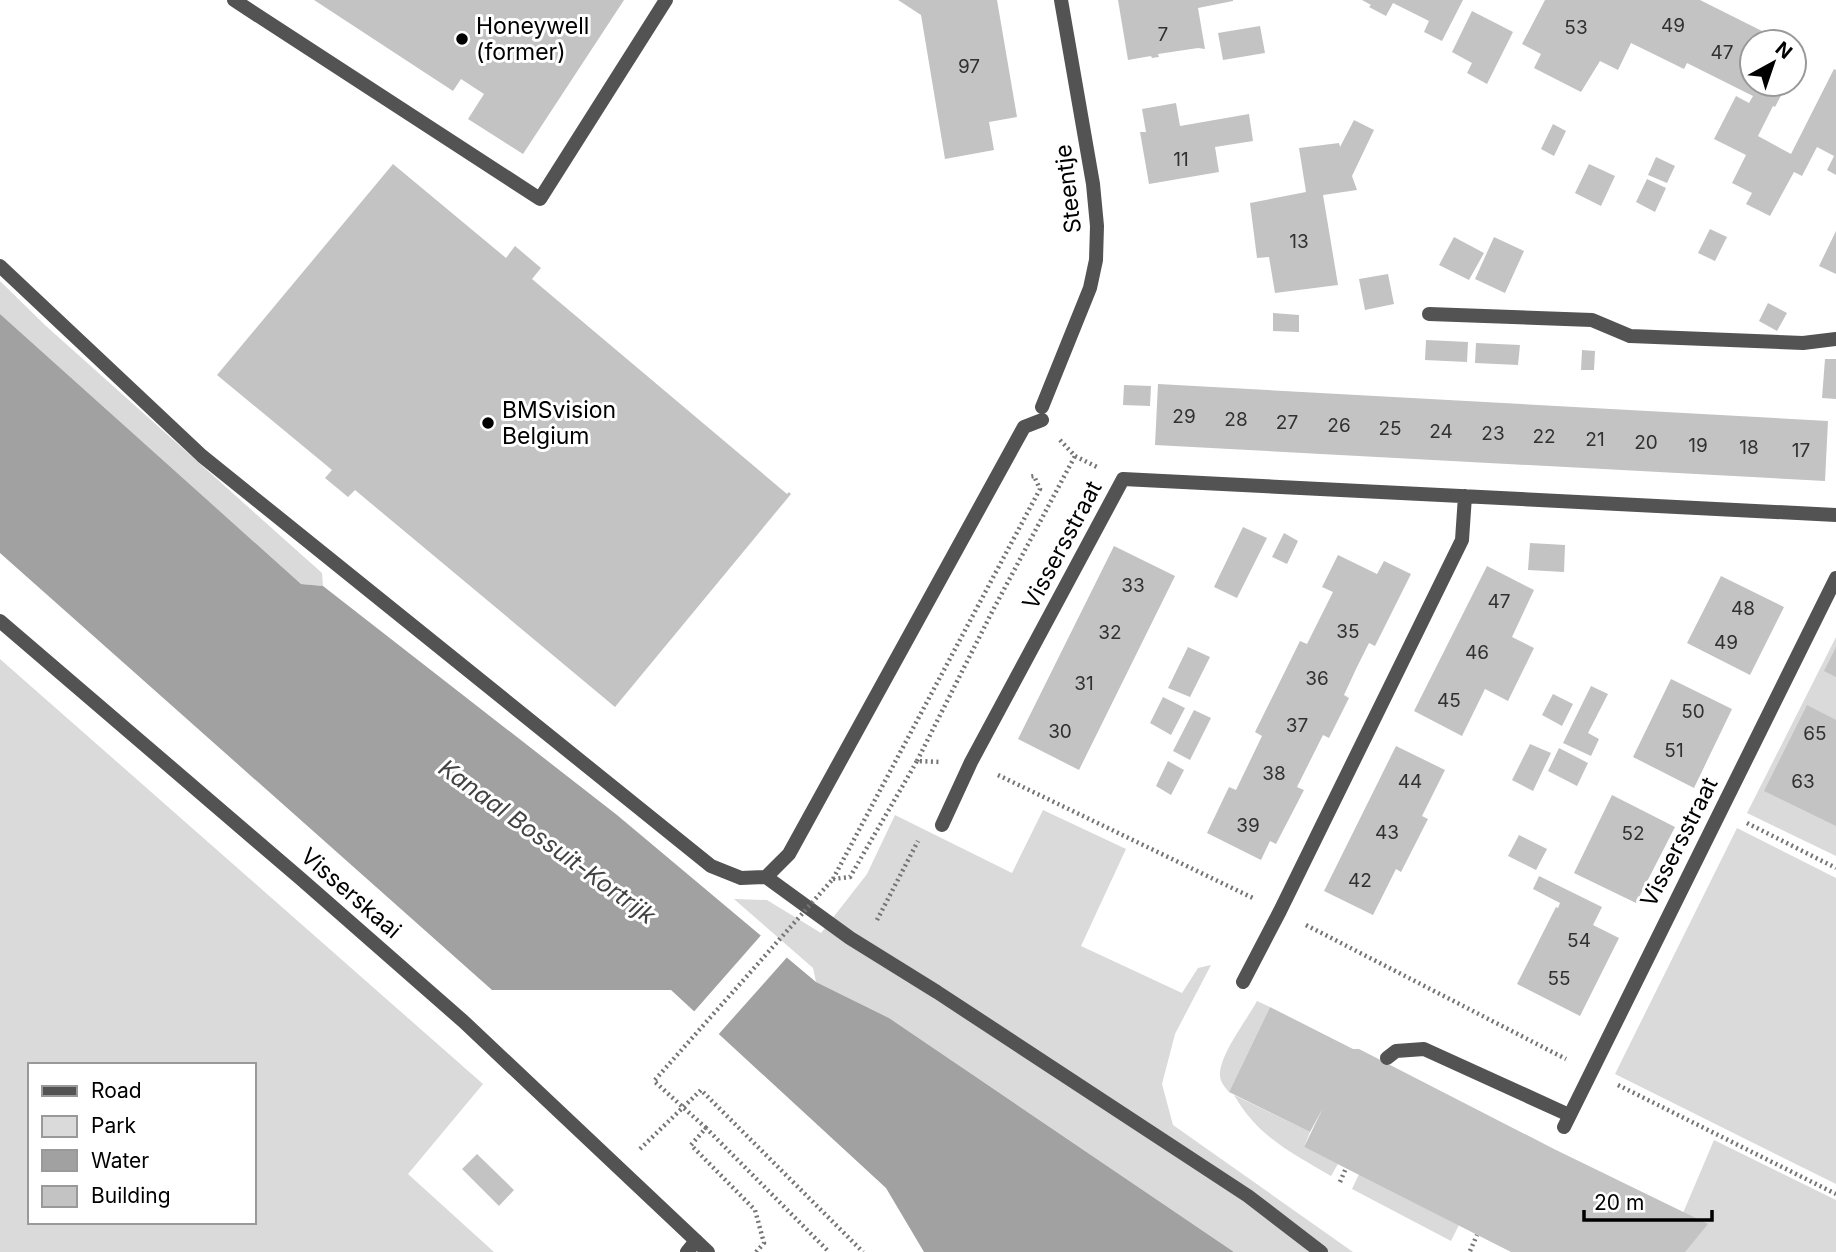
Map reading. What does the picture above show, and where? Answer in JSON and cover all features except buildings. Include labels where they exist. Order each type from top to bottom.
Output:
[{"type":"street","points":[[234,0],[540,199],[666,0]]},
{"type":"street","name":"Steentje","points":[[1042,414],[1090,288],[1096,260],[1097,226],[1093,184],[1061,0]]},
{"type":"street","points":[[0,266],[202,456],[711,866],[741,878],[766,877],[863,947],[937,992],[1248,1196],[1321,1252]]},
{"type":"street","points":[[1429,314],[1592,320],[1630,336],[1803,343],[1836,339]]},
{"type":"street","points":[[766,877],[789,854],[1024,427],[1042,414]]},
{"type":"street","name":"Vissersstraat","points":[[942,825],[971,762],[1122,479],[1836,515]]},
{"type":"street","points":[[1243,982],[1462,540],[1465,496]]},
{"type":"street","name":"Vissersstraat","points":[[1387,1058],[1396,1051],[1424,1049],[1566,1121],[1836,579]]},
{"type":"street","name":"Visserskaai","points":[[0,621],[463,1021],[664,1209],[692,1247],[708,1252]]},
{"type":"path","points":[[1042,414],[1075,456],[1122,479]]},
{"type":"path","points":[[833,879],[850,877],[917,761],[1075,456]]},
{"type":"path","points":[[829,1252],[707,1129],[654,1081],[833,879],[1040,489],[1034,476],[1019,477]]},
{"type":"path","points":[[917,761],[971,762],[1280,911],[1836,1194]]},
{"type":"path","points":[[1721,810],[1836,867]]},
{"type":"path","points":[[863,947],[925,828],[942,825]]},
{"type":"path","points":[[620,1168],[701,1090],[863,1252]]},
{"type":"path","points":[[707,1129],[691,1145],[755,1210],[764,1243],[756,1252]]},
{"type":"path","points":[[1340,1182],[1346,1168]]},
{"type":"path","points":[[1469,1251],[1477,1235]]},
{"type":"green space","points":[[0,281],[46,326],[322,573],[323,586],[301,584],[0,314]]},
{"type":"green space","points":[[1836,637],[1836,856],[1747,813]]},
{"type":"green space","points":[[0,659],[483,1084],[408,1174],[494,1252],[0,1252]]},
{"type":"green space","points":[[1043,810],[1126,849],[1081,946],[1182,993],[1198,968],[1211,965],[1175,1034],[1162,1084],[1173,1125],[1353,1252],[1234,1252],[889,1018],[816,982],[813,968],[734,899],[767,900],[821,933],[867,874],[895,815],[1012,873]]},
{"type":"green space","points":[[1737,828],[1836,878],[1836,1184],[1615,1074]]},
{"type":"green space","points":[[1257,1001],[1270,1007],[1229,1092],[1220,1078],[1222,1063]]},
{"type":"green space","points":[[1234,1095],[1310,1132],[1304,1147],[1338,1164],[1331,1176],[1265,1133],[1243,1110]]},
{"type":"green space","points":[[1714,1140],[1836,1200],[1836,1252],[1685,1252],[1683,1213]]},
{"type":"green space","points":[[1359,1174],[1459,1225],[1451,1241],[1352,1189]]},
{"type":"water","name":"Kanaal Bossuit-Kortrijk","points":[[0,314],[301,584],[323,586],[617,815],[816,982],[889,1018],[1234,1252],[924,1252],[886,1188],[671,990],[492,990],[0,553]]},
{"type":"pier","points":[[763,933],[789,955],[717,1036],[691,1015]]},
{"type":"place","name":"Honeywell (former)","points":[[462,39]]},
{"type":"place","name":"BMSvision Belgium","points":[[488,423]]}]
